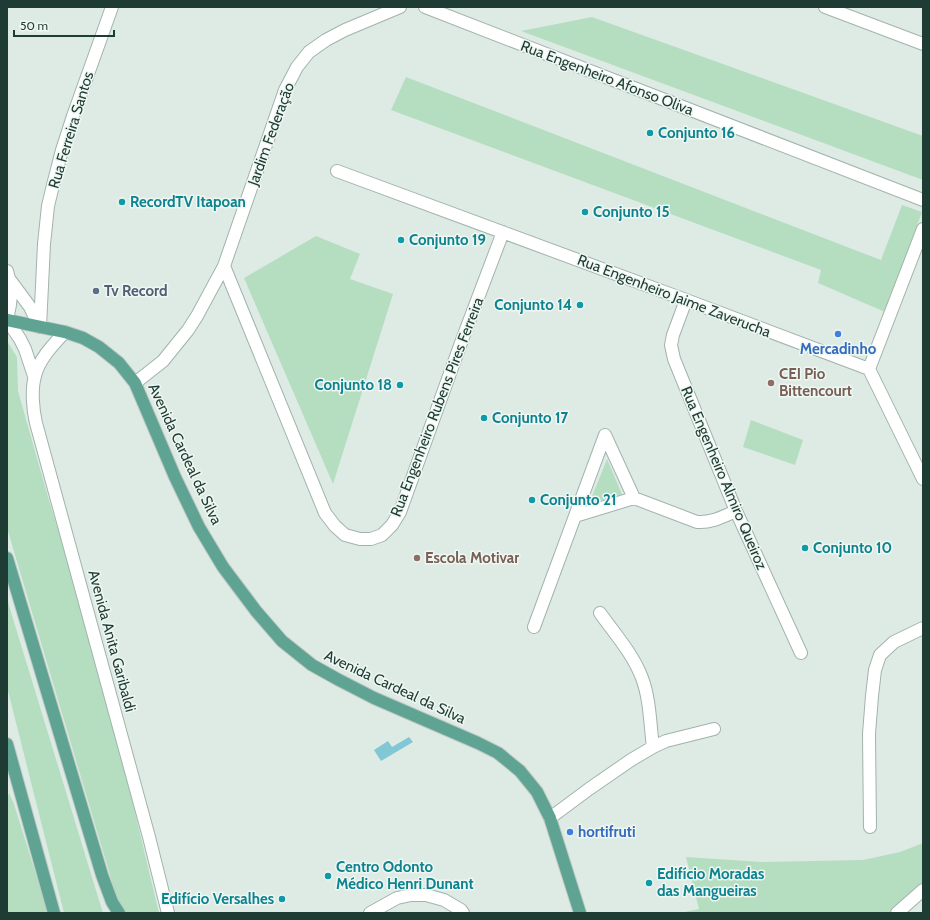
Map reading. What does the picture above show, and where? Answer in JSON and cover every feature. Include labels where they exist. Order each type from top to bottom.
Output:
[{"type":"main road","name":"Avenida Cardeal da Silva","points":[[7,319],[65,332],[83,338],[99,347],[119,363],[135,383],[175,477],[199,527],[224,567],[256,611],[282,641],[312,665],[338,680],[374,698],[478,743],[498,753],[520,770],[537,792],[550,818],[580,913]]},
{"type":"main road","points":[[7,558],[112,908],[119,913]]},
{"type":"main road","points":[[8,752],[54,913]]},
{"type":"street","name":"Rua Ferreira Santos","points":[[40,327],[44,244],[48,206],[62,150],[112,7]]},
{"type":"street","name":"Jardim Federação","points":[[135,383],[163,361],[188,330],[224,266],[285,90],[297,67],[309,52],[326,40],[400,7]]},
{"type":"street","name":"Rua Engenheiro Afonso Oliva","points":[[425,7],[923,200]]},
{"type":"street","points":[[825,7],[923,44]]},
{"type":"street","name":"Rua Engenheiro Jaime Zaverucha","points":[[337,171],[686,300],[868,370]]},
{"type":"street","points":[[923,229],[868,370],[923,479]]},
{"type":"street","name":"Rua Engenheiro Rubens Pires Ferreira","points":[[224,266],[325,513],[335,526],[345,535],[360,539],[371,539],[382,535],[392,526],[400,512],[503,232]]},
{"type":"street","points":[[8,275],[30,307],[40,327]]},
{"type":"street","points":[[7,319],[12,298],[8,275]]},
{"type":"street","name":"Rua Engenheiro Almiro Queiroz","points":[[686,300],[673,335],[671,345],[674,359],[736,511],[801,653]]},
{"type":"street","name":"Avenida Anita Garibaldi","points":[[7,319],[25,348],[34,376],[33,411],[149,837],[168,913]]},
{"type":"street","name":"Avenida Anita Garibaldi","points":[[34,376],[46,353],[65,332]]},
{"type":"street","points":[[534,627],[605,434],[634,498]]},
{"type":"street","points":[[574,516],[634,498],[697,522],[714,521],[736,511]]},
{"type":"street","points":[[600,614],[629,654],[642,679],[647,696],[653,747]]},
{"type":"street","points":[[870,826],[869,734],[875,670],[880,655],[894,642],[923,628]]},
{"type":"street","points":[[550,818],[631,760],[653,747],[666,741],[714,729]]},
{"type":"street","points":[[897,913],[923,890]]},
{"type":"street","points":[[370,913],[397,898],[411,895],[426,895],[444,900],[463,913]]},
{"type":"green space","points":[[592,17],[923,136],[923,180],[521,31]]},
{"type":"green space","points":[[406,77],[881,260],[902,205],[922,212],[885,312],[818,283],[821,270],[391,110]]},
{"type":"green space","points":[[316,236],[360,254],[350,279],[393,294],[333,484],[244,278]]},
{"type":"green space","points":[[7,341],[17,357],[18,391],[48,497],[103,678],[159,913],[125,913],[118,902],[7,528]]},
{"type":"green space","points":[[751,420],[803,440],[795,465],[743,447]]},
{"type":"green space","points":[[607,459],[622,494],[589,504]]},
{"type":"green space","points":[[7,599],[103,913],[64,913],[7,687]]},
{"type":"green space","points":[[9,793],[14,804],[48,913],[7,913],[7,800]]},
{"type":"green space","points":[[923,843],[923,889],[896,913],[679,913],[699,909],[686,857],[762,862],[863,860],[900,852]]},
{"type":"water","points":[[409,737],[413,742],[381,761],[374,750],[388,741],[392,747]]},
{"type":"place","name":"Conjunto 16","points":[[650,133]]},
{"type":"place","name":"RecordTV Itapoan","points":[[122,202]]},
{"type":"place","name":"Conjunto 15","points":[[585,212]]},
{"type":"place","name":"Conjunto 19","points":[[401,240]]},
{"type":"place","name":"Tv Record","points":[[96,291]]},
{"type":"place","name":"Conjunto 14","points":[[580,305]]},
{"type":"place","name":"Mercadinho","points":[[838,334]]},
{"type":"place","name":"CEI Pio Bittencourt","points":[[771,383]]},
{"type":"place","name":"Conjunto 18","points":[[400,385]]},
{"type":"place","name":"Conjunto 17","points":[[484,418]]},
{"type":"place","name":"Conjunto 21","points":[[532,500]]},
{"type":"place","name":"Conjunto 10","points":[[805,548]]},
{"type":"place","name":"Escola Motivar","points":[[417,558]]},
{"type":"place","name":"hortifruti","points":[[570,832]]},
{"type":"place","name":"Centro Odonto Médico Henri Dunant","points":[[328,876]]},
{"type":"place","name":"Edifício Moradas das Mangueiras","points":[[649,883]]},
{"type":"place","name":"Edifício Versalhes","points":[[282,899]]}]
